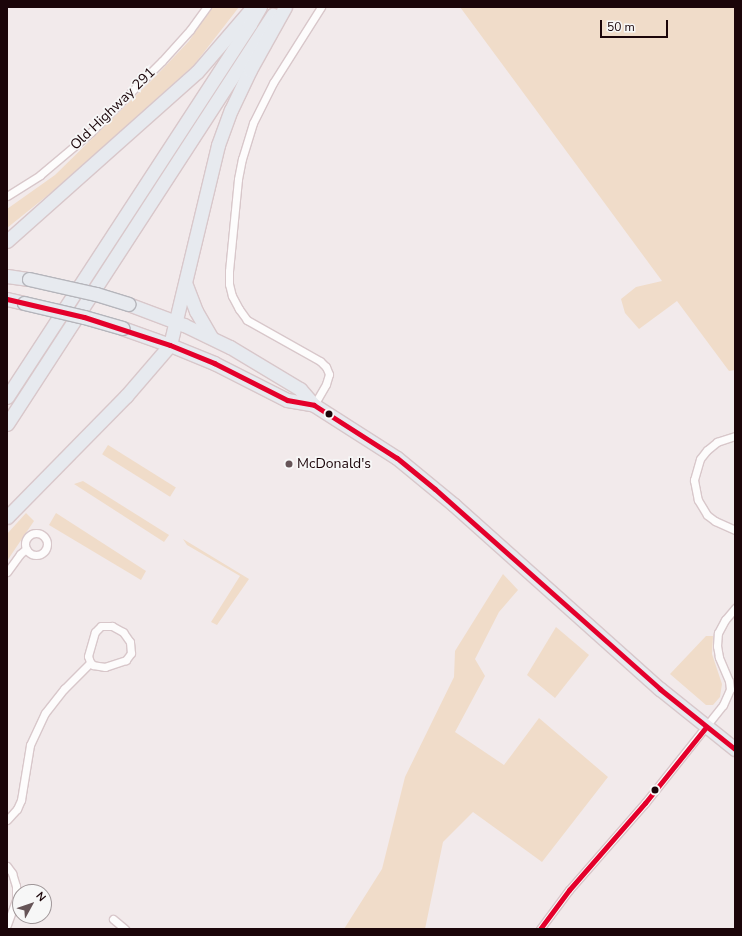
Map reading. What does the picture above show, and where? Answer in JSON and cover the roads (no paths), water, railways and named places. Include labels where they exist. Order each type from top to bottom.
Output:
[{"type":"highway","points":[[7,241],[198,72],[253,7]]},
{"type":"highway","points":[[7,397],[260,7]]},
{"type":"highway","points":[[7,424],[278,7]]},
{"type":"highway","points":[[7,517],[151,368],[170,345],[177,322],[221,138],[231,110],[247,76],[285,7]]},
{"type":"highway","points":[[7,238],[19,230]]},
{"type":"highway","points":[[7,276],[29,279],[96,294],[177,322],[211,337],[288,381],[300,389],[314,405],[397,458],[435,489],[660,689],[735,749]]},
{"type":"highway","points":[[186,284],[196,311],[211,337]]},
{"type":"highway","points":[[7,299],[84,317],[122,328],[189,353],[287,400],[314,405]]},
{"type":"highway","points":[[151,368],[170,359],[189,353]]},
{"type":"street","name":"Old Highway 291","points":[[7,196],[52,165],[91,132],[167,56],[207,7]]},
{"type":"street","points":[[314,405],[326,384],[328,374],[326,367],[320,361],[248,320],[239,309],[232,296],[229,284],[229,271],[238,179],[242,159],[253,123],[273,83],[321,7]]},
{"type":"street","points":[[735,436],[717,442],[707,450],[700,459],[695,471],[694,480],[698,500],[707,515],[715,521],[735,530]]},
{"type":"street","points":[[7,572],[20,554],[26,549]]},
{"type":"street","points":[[540,929],[569,890],[645,804],[723,705],[730,689],[729,681],[719,657],[717,646],[718,634],[725,620],[735,608]]},
{"type":"street","points":[[101,626],[112,626],[123,632],[130,642],[131,653],[126,660],[105,667],[90,663],[88,656],[95,632],[101,626]]},
{"type":"street","points":[[7,820],[21,800],[30,745],[45,713],[64,689],[90,663]]},
{"type":"street","points":[[7,866],[12,873],[16,886],[16,900],[11,918],[7,925]]},
{"type":"street","points":[[113,919],[125,929]]},
{"type":"place","name":"McDonald's","points":[[289,464]]}]
